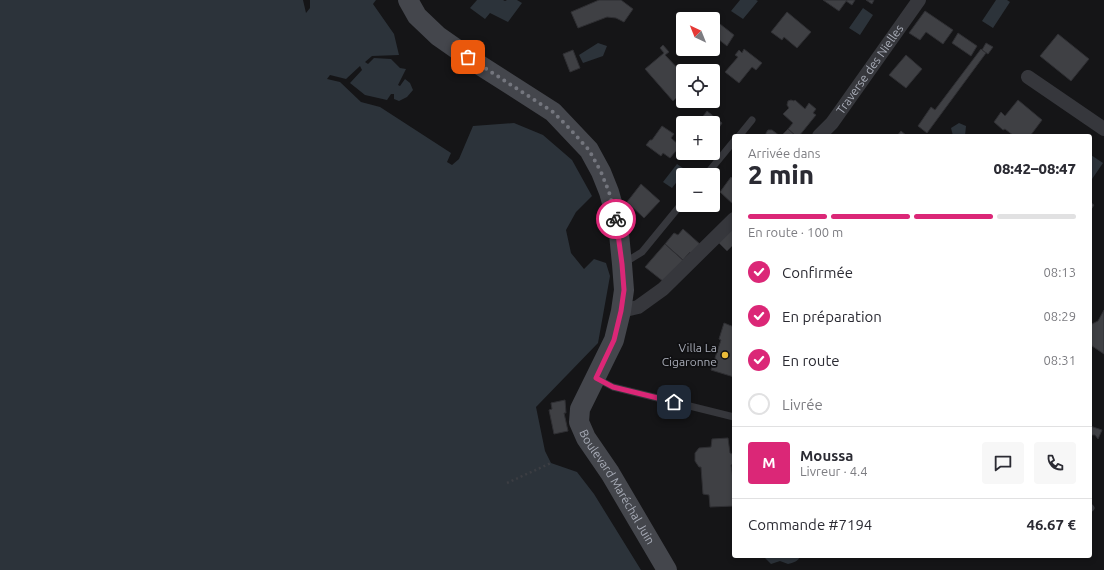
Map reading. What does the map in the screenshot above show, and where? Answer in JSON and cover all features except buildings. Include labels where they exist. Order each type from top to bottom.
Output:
[{"type":"street","name":"Boulevard Maréchal Juin","points":[[408,0],[417,16],[438,36],[478,64],[553,112],[589,150],[601,172],[609,192],[618,224],[624,290],[614,340],[580,409],[579,422],[586,438],[610,473],[667,570]]},
{"type":"street","name":"Traverse des Nielles","points":[[821,134],[832,123],[919,0]]},
{"type":"street","points":[[1028,77],[1104,129]]},
{"type":"street","points":[[621,311],[638,307],[663,289],[732,221]]},
{"type":"lane","points":[[740,134],[752,120]]},
{"type":"lane","points":[[712,168],[732,143]]},
{"type":"lane","points":[[622,264],[642,252],[676,211]]},
{"type":"lane","points":[[596,378],[613,387],[732,417]]},
{"type":"path","points":[[507,483],[551,463]]},
{"type":"shaded area","points":[[0,0],[303,0],[306,13],[310,8],[310,0],[376,0],[373,4],[394,34],[399,55],[372,56],[365,62],[368,64],[374,58],[391,59],[400,68],[406,69],[398,85],[400,86],[405,79],[410,83],[413,90],[407,97],[399,101],[394,99],[394,94],[391,94],[387,100],[365,95],[350,83],[362,70],[360,66],[346,79],[330,75],[327,79],[340,82],[361,102],[380,107],[451,153],[447,162],[452,165],[459,159],[473,126],[514,123],[543,135],[572,160],[592,196],[576,212],[566,230],[571,253],[584,269],[594,259],[606,263],[610,276],[598,343],[536,407],[545,451],[551,463],[577,472],[594,494],[641,570],[0,570]]},
{"type":"shaded area","points":[[477,0],[517,0],[522,3],[508,22],[490,13],[485,19],[470,8]]},
{"type":"shaded area","points":[[740,0],[758,1],[743,19],[731,11]]},
{"type":"shaded area","points":[[996,0],[1007,0],[1010,2],[993,28],[982,21]]},
{"type":"shaded area","points":[[863,8],[873,15],[860,35],[849,28]]},
{"type":"shaded area","points":[[598,43],[607,46],[603,56],[583,63],[579,55]]},
{"type":"shaded area","points":[[959,123],[966,126],[965,134],[952,134],[951,128]]},
{"type":"shaded area","points":[[1092,156],[1103,163],[1092,179]]},
{"type":"shaded area","points":[[677,164],[683,168],[676,168],[676,183],[672,188],[663,182]]},
{"type":"shaded area","points":[[765,558],[799,558],[790,564],[780,561],[771,564]]},
{"type":"way so far","points":[[468,57],[553,112],[569,128],[589,150],[601,172],[609,192],[616,219]]},
{"type":"place","name":"Villa La Cigaronne","points":[[725,355]]},
{"type":"route","points":[[616,219],[618,224],[624,290],[614,340],[596,378],[613,387],[674,402]]}]
